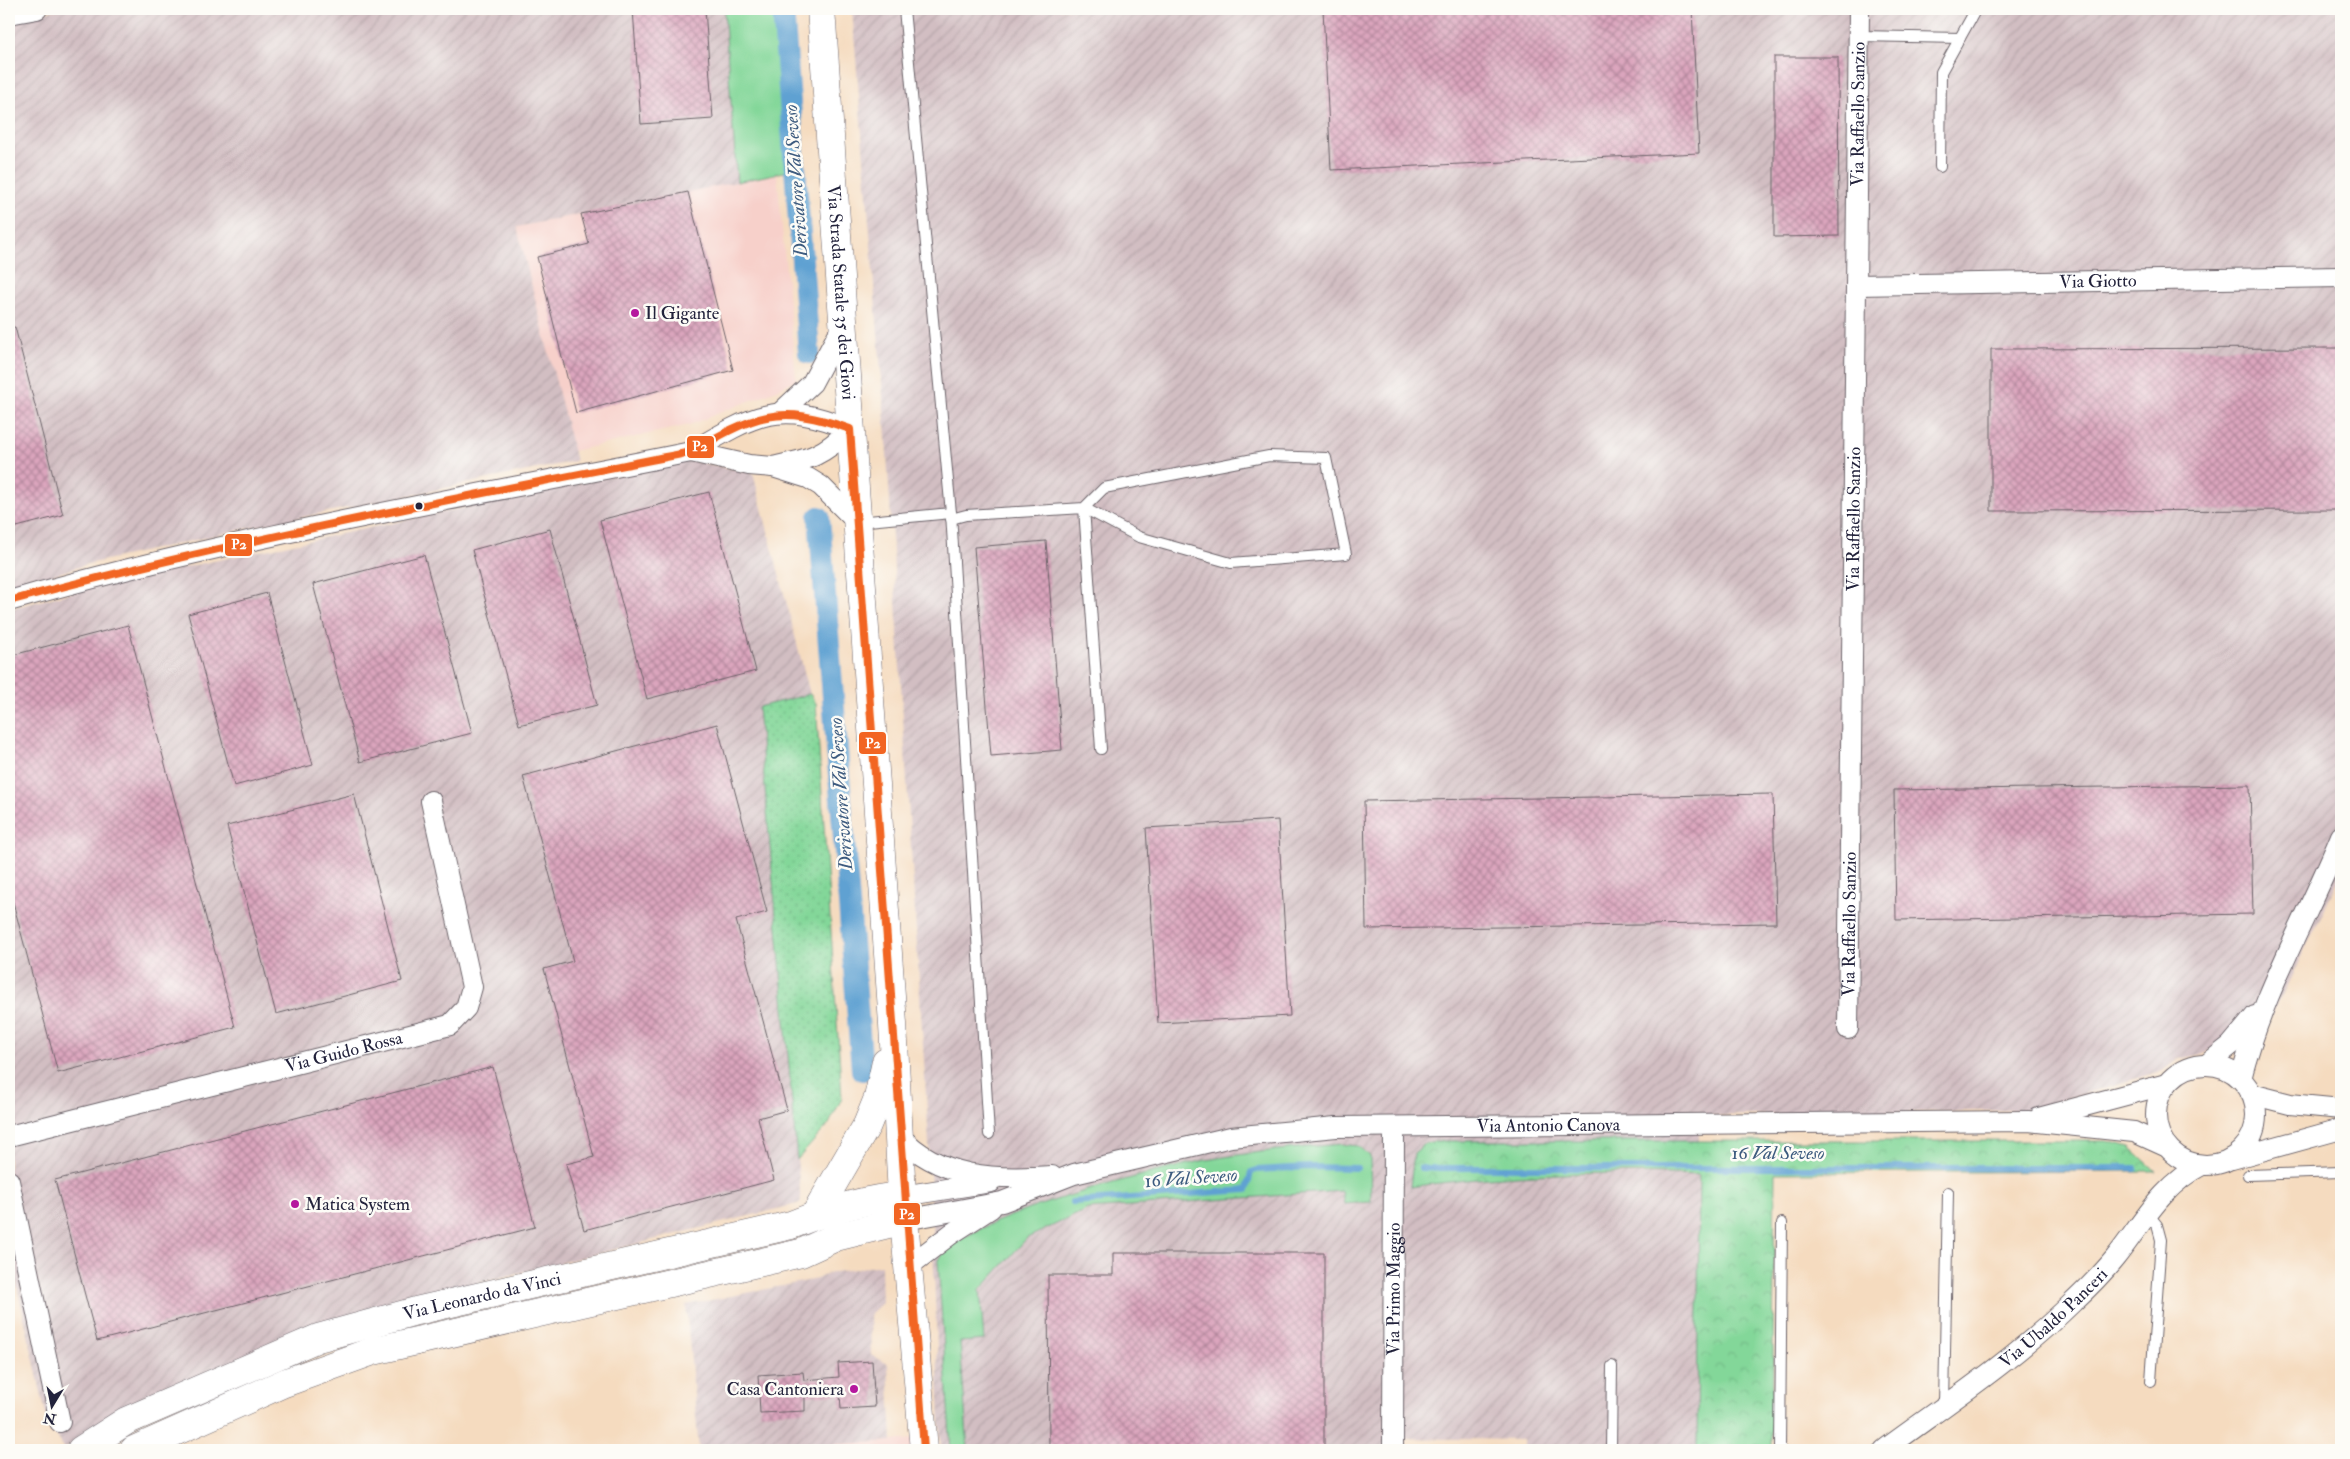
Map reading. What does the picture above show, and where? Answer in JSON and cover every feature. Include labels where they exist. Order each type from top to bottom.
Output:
[{"type":"main road","name":"Via Strada Statale 35 dei Giovi","points":[[821,9],[893,1024]]},
{"type":"main road","points":[[893,1024],[904,1208],[924,1450]]},
{"type":"main road","points":[[815,1215],[867,1125],[878,1098],[893,1024]]},
{"type":"main road","name":"Via Leonardo da Vinci","points":[[81,1450],[126,1421],[318,1338],[416,1311],[791,1225],[815,1215],[877,1198],[904,1208]]},
{"type":"main road","name":"Via Leonardo da Vinci","points":[[134,1450],[284,1383],[373,1352],[802,1253],[904,1208]]},
{"type":"street","points":[[9,14],[37,9]]},
{"type":"street","name":"Via Raffaello Sanzio","points":[[1848,1029],[1860,9]]},
{"type":"street","name":"Via Giotto","points":[[1856,285],[2341,277]]},
{"type":"street","points":[[781,412],[812,383],[843,325]]},
{"type":"street","points":[[9,600],[97,576],[233,543],[691,452],[738,425],[781,412],[805,414],[827,419],[850,429],[832,447],[818,456],[773,468]]},
{"type":"street","points":[[691,452],[749,465],[793,472],[821,486],[857,522]]},
{"type":"street","name":"Via Guido Rossa","points":[[9,1136],[450,1025],[466,1008],[472,987],[431,801]]},
{"type":"street","points":[[2230,1160],[2242,1150],[2253,1131],[2256,1109],[2246,1087],[2249,1046],[2264,1005],[2341,836]]},
{"type":"street","points":[[2264,1005],[2231,1045],[2206,1065],[2191,1068],[2178,1074],[2167,1084],[2158,1098],[2156,1114],[2158,1131],[2166,1146],[2176,1156],[2188,1162],[2202,1165],[2217,1164],[2341,1129]]},
{"type":"street","points":[[2206,1065],[2230,1072],[2246,1087],[2290,1104],[2341,1109]]},
{"type":"street","name":"Via Antonio Canova","points":[[2028,1121],[2167,1084]]},
{"type":"street","name":"Via Antonio Canova","points":[[909,1266],[951,1234],[1002,1202],[1074,1174],[1230,1137],[1336,1127],[2028,1121],[2134,1132],[2166,1146]]},
{"type":"street","name":"Via Primo Maggio","points":[[1393,1450],[1394,1127]]},
{"type":"street","name":"Via Antonio Canova","points":[[899,1136],[911,1148],[936,1164],[979,1175],[1020,1178],[1074,1174]]},
{"type":"street","name":"Via Ubaldo Panceri","points":[[1884,1450],[2009,1358],[2072,1304],[2114,1260],[2148,1214],[2176,1181],[2202,1165]]},
{"type":"street","name":"Via Antonio Canova","points":[[904,1208],[1020,1178]]},
{"type":"street","points":[[9,1182],[60,1422]]},
{"type":"street","name":"Via Antonio Canova","points":[[904,1208],[1002,1202]]},
{"type":"lane","points":[[904,9],[951,516],[989,1134]]},
{"type":"lane","points":[[1940,167],[1941,72],[1976,9]]},
{"type":"lane","points":[[1859,36],[1960,38]]},
{"type":"lane","points":[[857,522],[1084,508],[1139,537],[1231,563],[1346,554],[1326,458],[1269,456],[1104,488],[1084,508],[1100,749]]},
{"type":"lane","points":[[2248,1175],[2341,1172]]},
{"type":"lane","points":[[1944,1406],[1948,1192]]},
{"type":"lane","points":[[2148,1214],[2157,1225],[2161,1240],[2151,1382]]},
{"type":"lane","points":[[1780,1450],[1782,1223]]},
{"type":"lane","points":[[1611,1450],[1612,1366]]},
{"type":"shaded area","points":[[61,9],[724,9],[737,182],[517,227],[576,461],[244,529],[88,564],[9,588],[9,18]]},
{"type":"shaded area","points":[[852,9],[2341,9],[2341,871],[2324,911],[2271,1017],[2203,1054],[2179,1059],[2162,1071],[2027,1110],[1699,1116],[1697,1450],[1523,1450],[1523,1440],[1391,1438],[1391,1450],[941,1450],[929,1144],[885,422]]},
{"type":"shaded area","points":[[777,173],[796,379],[777,390],[689,425],[573,451],[517,227]]},
{"type":"shaded area","points":[[688,460],[753,473],[810,694],[758,707],[801,1203],[354,1314],[96,1426],[65,1449],[48,1423],[9,1251],[9,609],[101,585]]},
{"type":"shaded area","points":[[881,1265],[882,1303],[870,1314],[871,1355],[888,1364],[892,1441],[744,1450],[699,1450],[686,1305],[817,1279],[828,1273]]},
{"type":"shaded area","points":[[918,1439],[919,1450],[783,1450],[783,1448]]},
{"type":"green space","points":[[724,9],[776,9],[788,171],[737,182]]},
{"type":"green space","points":[[810,694],[816,703],[842,1098],[829,1124],[797,1160],[758,707]]},
{"type":"green space","points":[[1437,1141],[2107,1141],[2130,1147],[2156,1171],[1775,1173],[1772,1450],[1697,1450],[1699,1175],[1554,1174],[1446,1182],[1410,1187],[1414,1153],[1426,1143]]},
{"type":"green space","points":[[1341,1144],[1358,1146],[1370,1156],[1371,1202],[1344,1204],[1342,1191],[1088,1209],[1027,1238],[980,1290],[984,1340],[960,1342],[968,1450],[951,1450],[938,1262],[952,1246],[980,1229],[1017,1213],[1104,1185],[1223,1157]]},
{"type":"building","points":[[633,9],[705,9],[713,119],[641,124]]},
{"type":"building","points":[[1323,9],[1692,9],[1699,153],[1331,170]]},
{"type":"building","points":[[1774,57],[1838,57],[1839,236],[1774,237]]},
{"type":"building","name":"Il Gigante","points":[[688,192],[733,370],[576,413],[537,257],[589,244],[581,214]]},
{"type":"building","points":[[15,327],[63,515],[9,529],[9,328]]},
{"type":"building","points":[[2341,348],[2341,510],[1991,511],[1991,349]]},
{"type":"building","points":[[709,492],[756,671],[647,699],[600,520]]},
{"type":"building","points":[[550,529],[597,705],[519,725],[472,550]]},
{"type":"building","points":[[1046,541],[1062,750],[991,756],[974,547]]},
{"type":"building","points":[[424,555],[472,733],[360,762],[313,584]]},
{"type":"building","points":[[267,593],[313,765],[234,786],[188,614]]},
{"type":"building","points":[[128,625],[235,1027],[58,1073],[9,887],[9,656]]},
{"type":"building","points":[[717,724],[767,912],[736,920],[787,1110],[758,1118],[774,1180],[584,1230],[566,1164],[594,1157],[544,969],[573,961],[523,776]]},
{"type":"building","points":[[2250,785],[2253,914],[1896,920],[1894,790]]},
{"type":"building","points":[[354,794],[402,981],[276,1014],[227,826]]},
{"type":"building","points":[[1773,794],[1776,923],[1366,929],[1364,801]]},
{"type":"building","points":[[1278,820],[1290,1016],[1158,1023],[1146,828]]},
{"type":"building","name":"Matica System","points":[[493,1067],[535,1227],[97,1341],[55,1180]]},
{"type":"building","points":[[1113,1253],[1324,1253],[1324,1450],[1049,1450],[1048,1275],[1113,1275]]},
{"type":"building","points":[[872,1361],[875,1407],[841,1409],[840,1394],[805,1396],[805,1411],[760,1413],[758,1375],[803,1372],[804,1380],[839,1377],[838,1363]]},
{"type":"waterway","name":"Derivatore Val Seveso","points":[[783,9],[809,353]]},
{"type":"waterway","name":"Derivatore Val Seveso","points":[[819,517],[862,1070]]},
{"type":"waterway","name":"16 Val Seveso","points":[[1072,1202],[1247,1190],[1251,1172],[1257,1170],[1309,1167],[1357,1168]]},
{"type":"waterway","name":"16 Val Seveso","points":[[1421,1168],[2135,1168]]},
{"type":"transit line","name":"P2","points":[[9,601],[178,558],[349,520],[691,452],[732,429],[768,417],[785,415],[804,416],[850,429],[924,1450]]},
{"type":"place","name":"Il Gigante","points":[[635,313]]},
{"type":"place","name":"Matica System","points":[[295,1204]]},
{"type":"place","name":"Casa Cantoniera","points":[[854,1389]]}]
